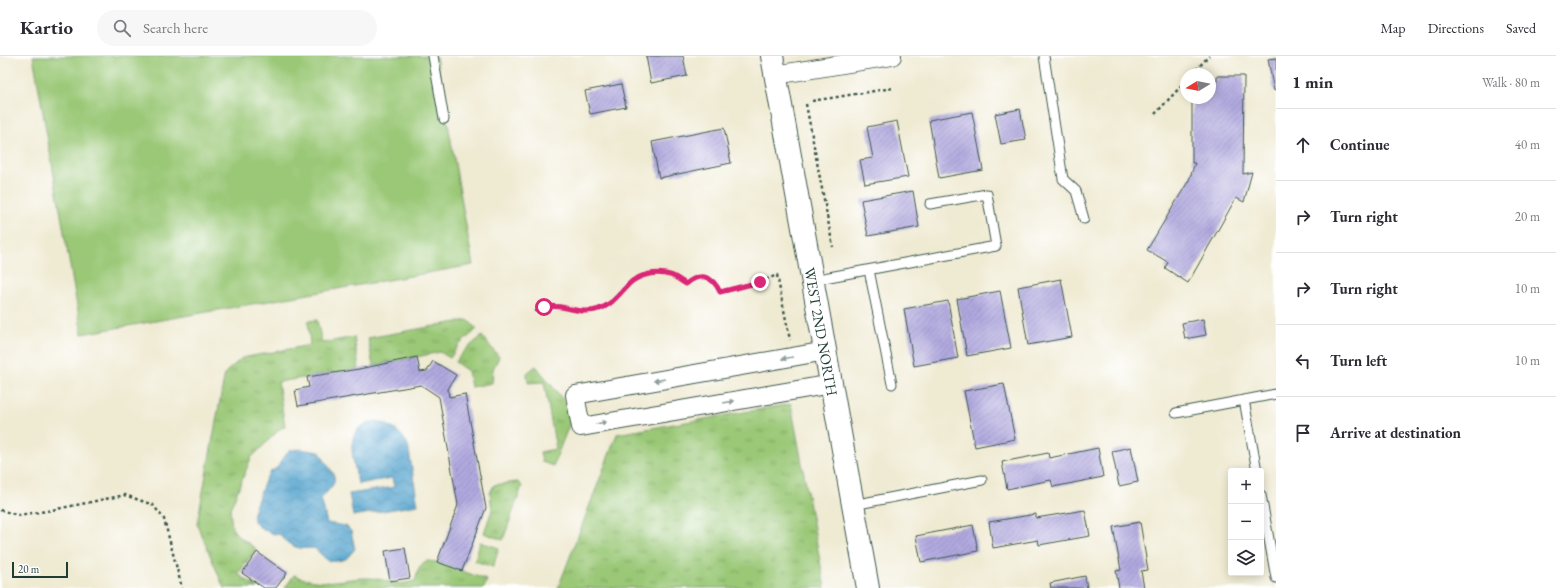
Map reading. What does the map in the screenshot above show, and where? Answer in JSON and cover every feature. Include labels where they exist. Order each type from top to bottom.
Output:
[{"type":"street","points":[[774,66],[892,56]]},
{"type":"street","name":"WEST 2ND NORTH","points":[[774,66],[868,588]]},
{"type":"street","points":[[826,351],[575,395],[577,408],[581,427],[832,384]]},
{"type":"lane","points":[[433,56],[444,119]]},
{"type":"lane","points":[[1044,56],[1063,179],[1076,190],[1084,219]]},
{"type":"lane","points":[[813,280],[996,246],[987,194],[930,204]]},
{"type":"lane","points":[[869,270],[892,384]]},
{"type":"lane","points":[[1176,412],[1276,394]]},
{"type":"lane","points":[[1244,400],[1256,468]]},
{"type":"lane","points":[[853,505],[982,480]]},
{"type":"lane","points":[[1263,504],[1276,578]]},
{"type":"path","points":[[1198,68],[1210,56]]},
{"type":"path","points":[[1155,114],[1180,87]]},
{"type":"path","points":[[812,101],[893,88]]},
{"type":"path","points":[[806,104],[833,247]]},
{"type":"path","points":[[535,312],[544,307],[554,305],[569,310],[583,312],[598,310],[610,304],[630,282],[640,277],[655,273],[671,275],[686,284],[694,277],[704,276],[714,281],[720,292],[760,282],[777,275],[790,344]]},
{"type":"path","points":[[0,510],[18,515],[47,511],[125,495],[153,505],[164,519],[182,588]]},
{"type":"green space","points":[[33,56],[436,56],[473,265],[82,334]]},
{"type":"green space","points":[[317,320],[322,343],[354,337],[359,369],[278,382],[285,427],[281,428],[251,458],[230,509],[232,528],[237,535],[256,549],[238,574],[258,588],[224,588],[197,524],[225,373],[242,358],[310,345],[308,321]]},
{"type":"green space","points":[[468,320],[477,329],[458,346],[450,358],[440,352],[373,366],[368,338]]},
{"type":"green space","points":[[482,336],[499,357],[493,369],[492,383],[471,387],[468,371],[455,362],[464,351]]},
{"type":"green space","points":[[536,366],[569,407],[571,420],[553,466],[542,462],[540,452],[556,449],[544,382],[528,383],[527,373]]},
{"type":"green space","points":[[791,404],[825,588],[558,588],[617,434]]},
{"type":"green space","points":[[518,482],[522,486],[503,540],[484,533],[492,510],[490,493],[494,485]]},
{"type":"green space","points":[[480,542],[499,548],[493,567],[475,561]]},
{"type":"green space","points":[[427,561],[437,562],[487,580],[484,588],[285,588],[294,575],[305,579],[323,582],[358,578],[375,578],[395,583],[407,583],[415,581],[420,567]]},
{"type":"water","points":[[376,421],[386,424],[399,432],[408,445],[418,505],[353,516],[349,494],[394,487],[392,478],[358,484],[352,455],[353,437],[357,430],[365,424]]},
{"type":"water","points":[[301,449],[320,452],[332,471],[334,476],[333,485],[321,498],[327,523],[346,526],[351,531],[355,549],[346,559],[330,561],[314,548],[295,547],[287,542],[281,535],[270,533],[258,526],[254,521],[253,512],[266,478],[270,472],[278,467],[281,460],[290,450]]},
{"type":"building","points":[[646,56],[683,56],[687,76],[651,83]]},
{"type":"building","points":[[1276,58],[1276,90],[1274,91],[1268,59]]},
{"type":"building","points":[[1217,76],[1244,76],[1243,174],[1252,172],[1244,202],[1236,198],[1188,283],[1165,268],[1168,262],[1147,250],[1189,180],[1195,163],[1192,163],[1192,104],[1216,104]]},
{"type":"building","points":[[621,84],[626,107],[590,114],[585,91]]},
{"type":"building","points":[[1020,109],[1026,140],[1001,144],[995,114]]},
{"type":"building","points":[[972,112],[983,170],[939,178],[929,120]]},
{"type":"building","points":[[897,121],[908,177],[865,184],[860,160],[873,158],[867,127]]},
{"type":"building","points":[[724,128],[731,163],[659,178],[652,142]]},
{"type":"building","points":[[913,191],[919,227],[868,236],[861,200]]},
{"type":"building","points":[[1061,279],[1072,337],[1028,345],[1018,287]]},
{"type":"building","points":[[1000,291],[1011,348],[967,356],[957,299]]},
{"type":"building","points":[[948,301],[958,358],[914,366],[904,309]]},
{"type":"building","points":[[1203,319],[1206,335],[1185,339],[1182,323]]},
{"type":"building","points":[[417,357],[420,372],[427,371],[433,361],[456,375],[448,389],[449,397],[465,394],[486,508],[462,571],[437,562],[458,505],[439,397],[421,385],[298,406],[295,390],[309,387],[307,377],[359,369]]},
{"type":"building","points":[[1004,384],[1015,439],[975,447],[964,391]]},
{"type":"building","points":[[1131,447],[1138,482],[1119,486],[1112,451]]},
{"type":"building","points":[[1098,448],[1103,477],[1053,487],[1051,480],[1007,489],[1002,462],[1048,453],[1049,458]]},
{"type":"building","points":[[1085,510],[1090,536],[1039,545],[1038,540],[993,548],[989,522],[1036,514],[1036,518]]},
{"type":"building","points":[[1140,522],[1148,570],[1141,571],[1144,588],[1119,588],[1116,571],[1121,570],[1113,527]]},
{"type":"building","points":[[973,525],[978,551],[921,562],[916,536]]},
{"type":"building","points":[[405,548],[410,578],[390,581],[385,551]]},
{"type":"building","points":[[257,552],[287,573],[276,588],[264,588],[242,573]]},
{"type":"building","points":[[1085,576],[1087,588],[1051,588],[1050,583]]},
{"type":"route","points":[[544,307],[554,305],[569,310],[583,312],[598,310],[610,304],[619,296],[630,282],[640,277],[655,273],[671,275],[686,284],[694,277],[704,276],[714,281],[720,292],[760,282]]}]
